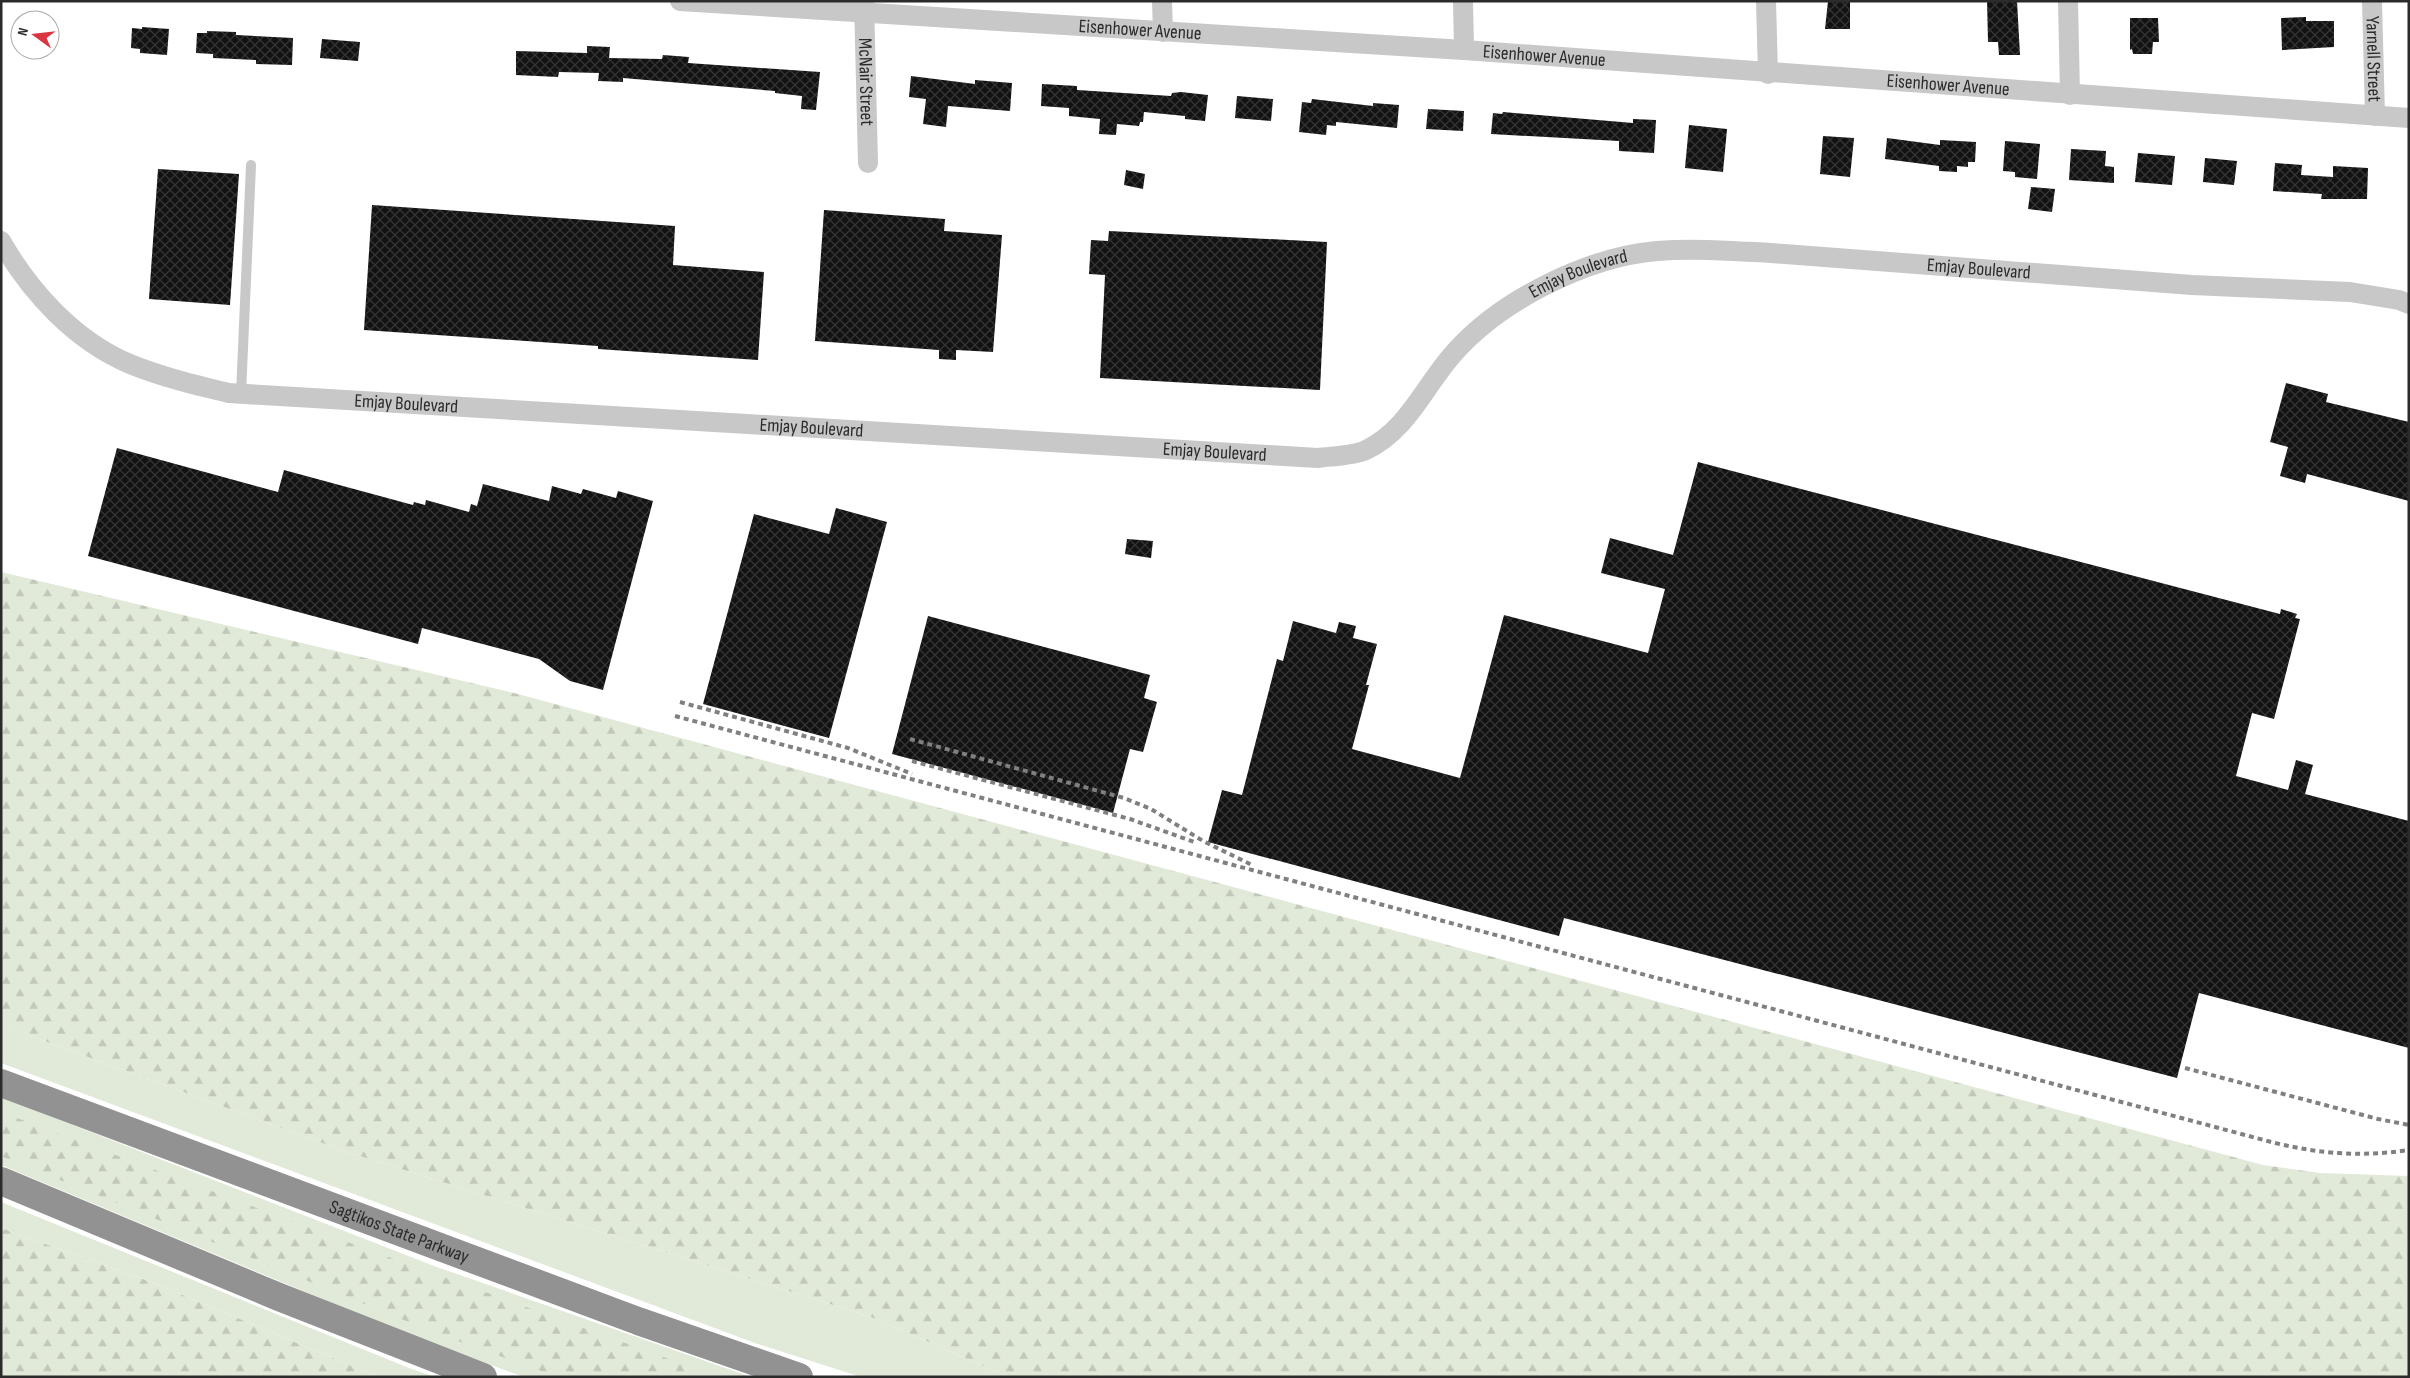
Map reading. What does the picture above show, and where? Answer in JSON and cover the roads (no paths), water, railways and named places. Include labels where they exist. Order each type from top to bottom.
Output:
[{"type":"highway","name":"Sagtikos State Parkway","points":[[1,1083],[619,1314],[799,1377]]},
{"type":"highway","points":[[1,1181],[288,1301],[483,1377]]},
{"type":"street","name":"Eisenhower Avenue","points":[[680,1],[864,7],[1162,32],[1464,50],[1768,74],[2409,118]]},
{"type":"street","points":[[1162,1],[1162,32]]},
{"type":"street","points":[[1463,1],[1464,50]]},
{"type":"street","points":[[1766,1],[1768,74]]},
{"type":"street","points":[[2068,1],[2070,95]]},
{"type":"street","name":"Yarnell Street","points":[[2372,1],[2375,116]]},
{"type":"street","name":"McNair Street","points":[[864,7],[868,163]]},
{"type":"street","name":"Emjay Boulevard","points":[[1,241],[17,270],[46,304],[87,339],[128,363],[175,380],[241,394],[1318,458],[1365,451],[1396,430],[1454,352],[1494,316],[1547,284],[1598,263],[1656,251],[1713,249],[2192,285],[2350,292],[2399,300],[2409,304]]},
{"type":"lane","points":[[241,394],[251,165]]},
{"type":"railway","points":[[680,702],[848,748],[912,774]]},
{"type":"railway","points":[[675,716],[2275,1143],[2309,1150],[2357,1154],[2409,1150]]},
{"type":"railway","points":[[910,739],[1124,798],[1151,809],[1203,841],[1254,866]]},
{"type":"railway","points":[[912,761],[1130,819],[1197,843]]},
{"type":"railway","points":[[2185,1068],[2378,1119],[2409,1125]]}]
